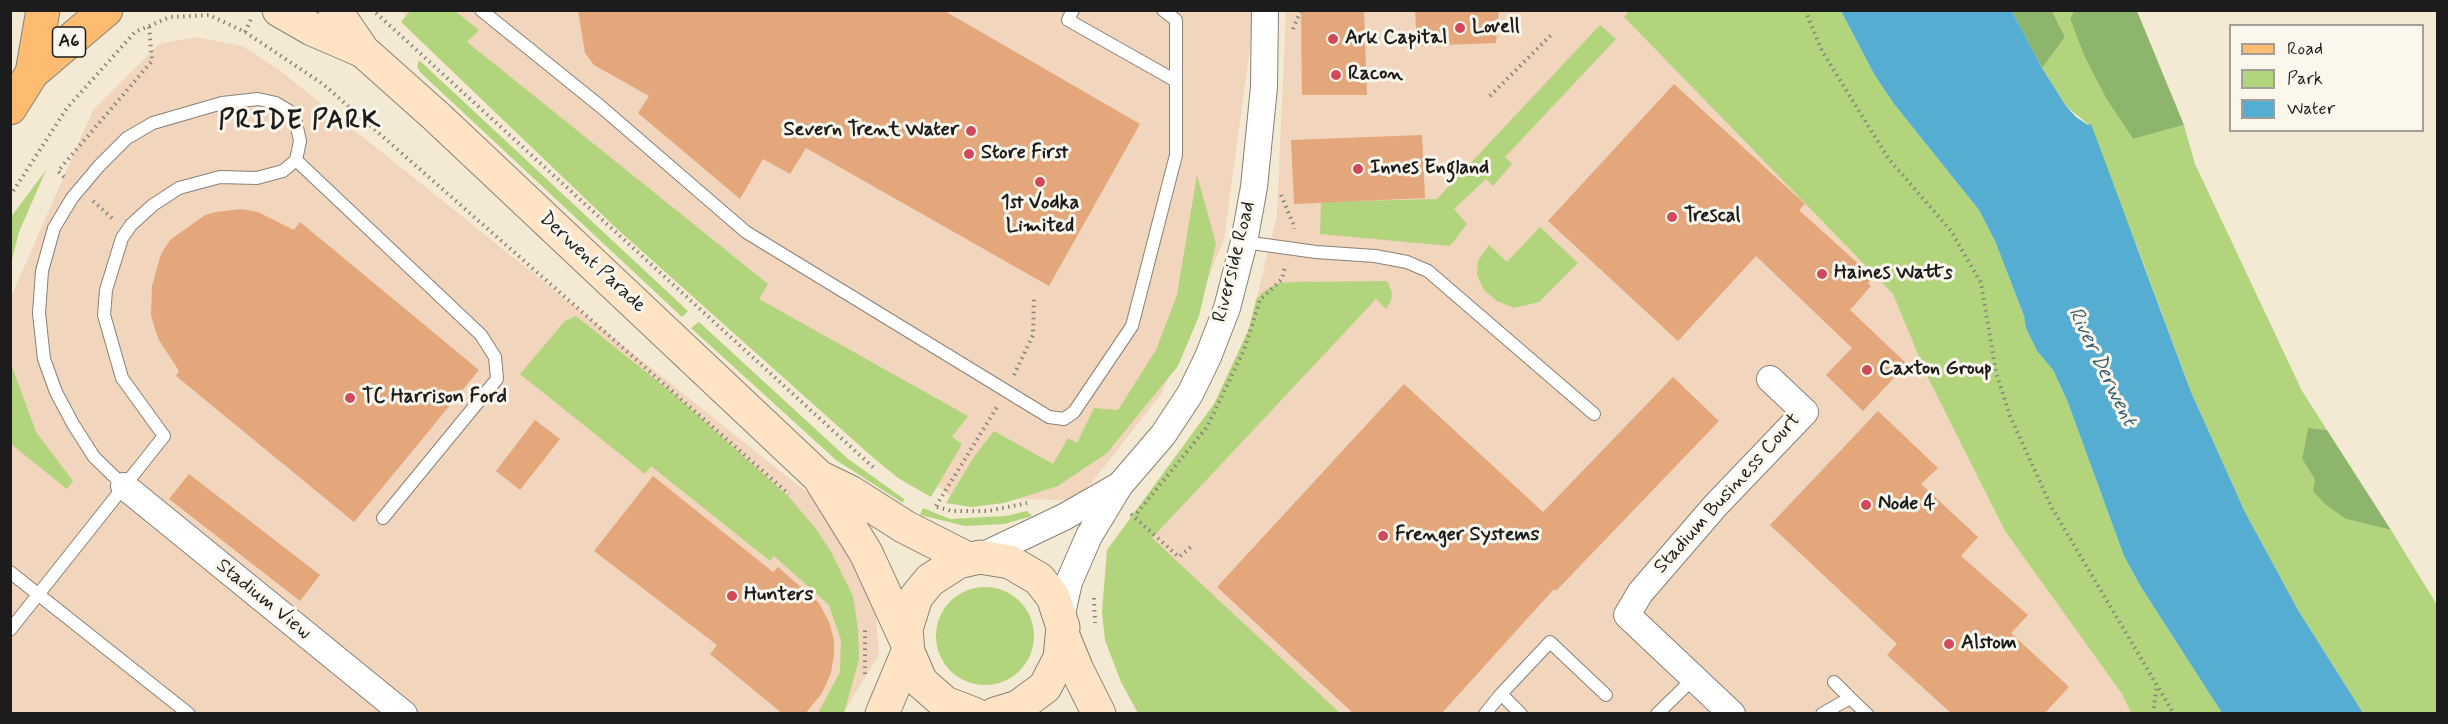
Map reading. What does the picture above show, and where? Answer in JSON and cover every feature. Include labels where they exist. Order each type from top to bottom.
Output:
[{"type":"main road","name":"A6","points":[[32,73],[43,10]]},
{"type":"main road","name":"A6","points":[[10,108],[32,73],[106,10]]},
{"type":"street","name":"Derwent Parade","points":[[279,10],[312,29],[363,51]]},
{"type":"street","name":"Derwent Parade","points":[[335,10],[363,51],[437,117],[819,477],[866,553],[921,682],[936,697],[955,708],[974,714]]},
{"type":"street","name":"Riverside Road","points":[[1062,627],[1069,582],[1079,555],[1116,491],[1163,435],[1200,374],[1227,308],[1244,242],[1254,187],[1265,62],[1265,10]]},
{"type":"street","name":"Stadium Business Court","points":[[1694,678],[1627,615],[1641,593],[1715,506],[1805,412],[1770,379]]},
{"type":"street","name":"Derwent Parade","points":[[819,477],[856,495],[905,527],[974,558]]},
{"type":"street","name":"Stadium View","points":[[123,486],[404,714]]},
{"type":"street","name":"Riverside Road","points":[[974,558],[1116,491]]},
{"type":"street","points":[[882,714],[907,646],[912,607],[923,588],[938,572],[974,558],[1011,562],[1030,572],[1047,588],[1077,670],[1099,714]]},
{"type":"street","points":[[997,713],[1018,707],[1045,687],[1056,668],[1062,627]]},
{"type":"street","points":[[1694,678],[1732,714]]},
{"type":"lane","points":[[481,10],[600,106],[747,232],[1049,417],[1064,418],[1074,412],[1132,326],[1176,155],[1176,20],[1163,10]]},
{"type":"lane","points":[[1073,10],[1068,20],[1176,81]]},
{"type":"lane","points":[[10,630],[164,436],[122,378],[104,315],[110,274],[127,231],[153,205],[179,188],[220,177],[257,178],[283,171],[296,160],[300,141],[294,114],[276,103],[258,99],[222,103],[153,123],[127,138],[79,190],[54,228],[42,271],[39,313],[44,359],[56,392],[73,424],[94,457],[123,486]]},
{"type":"lane","points":[[296,160],[480,335],[495,357],[497,379],[383,518]]},
{"type":"lane","points":[[1244,242],[1316,252],[1375,256],[1407,262],[1428,271],[1594,414]]},
{"type":"lane","points":[[10,572],[189,714]]},
{"type":"lane","points":[[1485,714],[1550,642],[1606,695]]},
{"type":"lane","points":[[1657,714],[1694,678]]},
{"type":"lane","points":[[1834,682],[1867,714]]},
{"type":"lane","points":[[1501,694],[1521,714]]},
{"type":"lane","points":[[1822,714],[1850,698]]},
{"type":"path","points":[[373,10],[876,470]]},
{"type":"path","points":[[1805,10],[1822,51],[1888,158],[1951,231],[1981,283],[1996,372],[2010,416],[2052,508],[2174,714]]},
{"type":"path","points":[[10,196],[67,108],[135,32],[170,17],[209,15],[245,32],[323,84],[790,494]]},
{"type":"path","points":[[127,231],[58,171],[152,61],[149,26]]},
{"type":"path","points":[[1490,96],[1553,33]]},
{"type":"path","points":[[936,506],[970,449]]},
{"type":"path","points":[[1116,491],[1179,557],[1192,546]]},
{"type":"path","points":[[925,502],[952,512],[988,511],[1030,502]]},
{"type":"path","points":[[1094,596],[1095,635]]},
{"type":"path","points":[[864,676],[865,622]]},
{"type":"path","points":[[2153,714],[2157,685]]},
{"type":"shaded area","points":[[401,11],[1255,11],[1224,239],[1162,393],[1078,500],[953,498],[816,394],[512,128]]},
{"type":"shaded area","points":[[1286,11],[1630,11],[1624,17],[1893,294],[1926,374],[2005,531],[2122,694],[2131,713],[1138,713],[1121,682],[1105,640],[1102,612],[1107,550],[1214,404],[1249,329],[1277,215]]},
{"type":"shaded area","name":"TC Harrison Ford","points":[[195,37],[242,46],[278,69],[815,499],[866,581],[876,618],[879,655],[843,713],[11,714],[11,297],[93,110],[159,44]]},
{"type":"green space","points":[[1630,10],[1841,11],[1874,74],[1894,104],[1979,210],[1995,241],[2024,316],[2026,328],[2037,351],[2053,370],[2067,400],[2124,556],[2141,587],[2222,713],[2131,713],[2122,694],[2005,531],[1926,374],[1893,294],[1624,17]]},
{"type":"green space","points":[[410,11],[455,11],[479,30],[467,42],[768,284],[759,299],[968,416],[952,437],[962,444],[931,497],[898,478],[869,454],[616,228],[401,22]]},
{"type":"green space","points":[[2012,11],[2052,11],[2065,37],[2042,68]]},
{"type":"green space","points":[[2052,11],[2074,11],[2070,19],[2085,58],[2107,100],[2133,139],[2184,125],[2195,164],[2302,391],[2327,430],[2308,429],[2302,459],[2315,480],[2346,519],[2391,530],[2437,605],[2437,713],[2363,713],[2298,610],[2245,512],[2191,392],[2089,125],[2066,106],[2042,68],[2065,37]]},
{"type":"green space","points":[[2074,11],[2137,11],[2184,125],[2133,139],[2107,100],[2085,58],[2070,19]]},
{"type":"green space","points":[[1600,25],[1616,39],[1505,157],[1512,164],[1493,186],[1486,179],[1454,209],[1467,224],[1450,246],[1320,234],[1321,202],[1437,199]]},
{"type":"green space","points":[[419,60],[688,311],[682,317],[421,73],[417,67]]},
{"type":"green space","points":[[46,170],[19,232],[11,263],[11,217]]},
{"type":"green space","points":[[1197,175],[1216,244],[1199,316],[1178,366],[1107,453],[1058,486],[1004,503],[971,507],[946,503],[976,454],[994,431],[1053,464],[1068,438],[1077,443],[1094,408],[1118,410],[1156,350],[1177,295]]},
{"type":"green space","points":[[1540,227],[1578,263],[1539,302],[1514,308],[1497,301],[1484,290],[1477,275],[1478,261],[1489,245],[1507,262]]},
{"type":"green space","points":[[1387,281],[1392,292],[1391,301],[1386,309],[1376,299],[1152,538],[1340,713],[1138,713],[1121,682],[1105,640],[1102,612],[1107,550],[1214,404],[1249,329],[1256,300],[1264,291],[1279,283]]},
{"type":"green space","points":[[576,316],[676,396],[788,496],[816,529],[830,550],[853,596],[858,629],[859,660],[844,713],[818,713],[840,672],[841,640],[829,605],[774,556],[770,561],[651,466],[645,474],[520,374],[565,321]]},
{"type":"green space","points":[[699,322],[847,458],[904,499],[903,503],[836,460],[691,328]]},
{"type":"green space","points":[[11,364],[36,432],[73,481],[67,489],[11,444]]},
{"type":"green space","points":[[2308,428],[2327,430],[2391,530],[2346,519],[2325,504],[2313,491],[2315,480],[2302,459]]},
{"type":"green space","points":[[923,508],[950,519],[1006,516],[1027,511],[1032,516],[1004,524],[965,526],[920,515]]},
{"type":"green space","points":[[985,587],[1004,590],[1020,601],[1031,617],[1034,636],[1031,655],[1020,671],[1004,682],[985,685],[966,682],[950,671],[939,655],[936,636],[939,617],[950,601],[966,590]]},
{"type":"water","name":"River Derwent","points":[[1841,11],[2012,11],[2042,68],[2066,106],[2076,117],[2088,125],[2091,124],[2191,392],[2245,512],[2298,610],[2363,713],[2222,713],[2141,587],[2124,556],[2067,400],[2053,370],[2037,351],[2026,328],[2024,316],[1995,241],[1979,210],[1894,104],[1874,74]]},
{"type":"building","name":"Store First","points":[[578,10],[943,10],[1140,124],[1049,286],[806,148],[790,174],[763,159],[740,199],[638,113],[649,96],[594,65],[585,53]]},
{"type":"building","name":"Ark Capital","points":[[1301,10],[1364,10],[1367,95],[1302,95]]},
{"type":"building","name":"Lovell","points":[[1415,10],[1499,10],[1496,43],[1417,46]]},
{"type":"building","name":"Trescal","points":[[1674,84],[1805,204],[1799,210],[1873,277],[1868,283],[1871,286],[1850,310],[1907,364],[1863,411],[1826,375],[1852,348],[1756,256],[1678,341],[1548,221]]},
{"type":"building","name":"Innes England","points":[[1422,135],[1425,198],[1294,204],[1291,140]]},
{"type":"building","name":"TC Harrison Ford","points":[[241,209],[258,212],[294,230],[300,222],[479,370],[354,522],[176,376],[179,371],[159,340],[151,315],[152,286],[161,254],[170,240],[205,215]]},
{"type":"building","name":"Frenger Systems","points":[[1673,377],[1719,421],[1556,591],[1554,589],[1441,714],[1354,714],[1217,587],[1404,384],[1543,512]]},
{"type":"building","points":[[1878,411],[1938,468],[1921,484],[1978,537],[1961,556],[2028,615],[2011,633],[2069,687],[2044,714],[1952,714],[1887,655],[1897,644],[1770,525]]},
{"type":"building","points":[[535,420],[560,439],[520,490],[496,471]]},
{"type":"building","points":[[189,474],[320,575],[300,601],[169,499]]},
{"type":"building","name":"Hunters","points":[[653,476],[773,572],[778,567],[819,603],[829,622],[834,640],[834,654],[831,673],[822,693],[805,714],[783,714],[710,654],[717,645],[594,551]]},
{"type":"place","name":"Lovell","points":[[1460,28]]},
{"type":"place","name":"Ark Capital","points":[[1333,39]]},
{"type":"place","name":"Racon","points":[[1336,75]]},
{"type":"place","name":"Severn Trent Water","points":[[971,131]]},
{"type":"place","name":"Store First","points":[[969,154]]},
{"type":"place","name":"Innes England","points":[[1358,169]]},
{"type":"place","name":"1st Vodka Limited","points":[[1040,182]]},
{"type":"place","name":"Trescal","points":[[1672,217]]},
{"type":"place","name":"Haines Watts","points":[[1822,274]]},
{"type":"place","name":"Caxton Group","points":[[1867,370]]},
{"type":"place","name":"TC Harrison Ford","points":[[350,398]]},
{"type":"place","name":"Node 4","points":[[1866,505]]},
{"type":"place","name":"Frenger Systems","points":[[1383,536]]},
{"type":"place","name":"Hunters","points":[[732,596]]},
{"type":"place","name":"Alstom","points":[[1949,644]]},
{"type":"district","name":"PRIDE PARK","points":[[300,123]]}]
